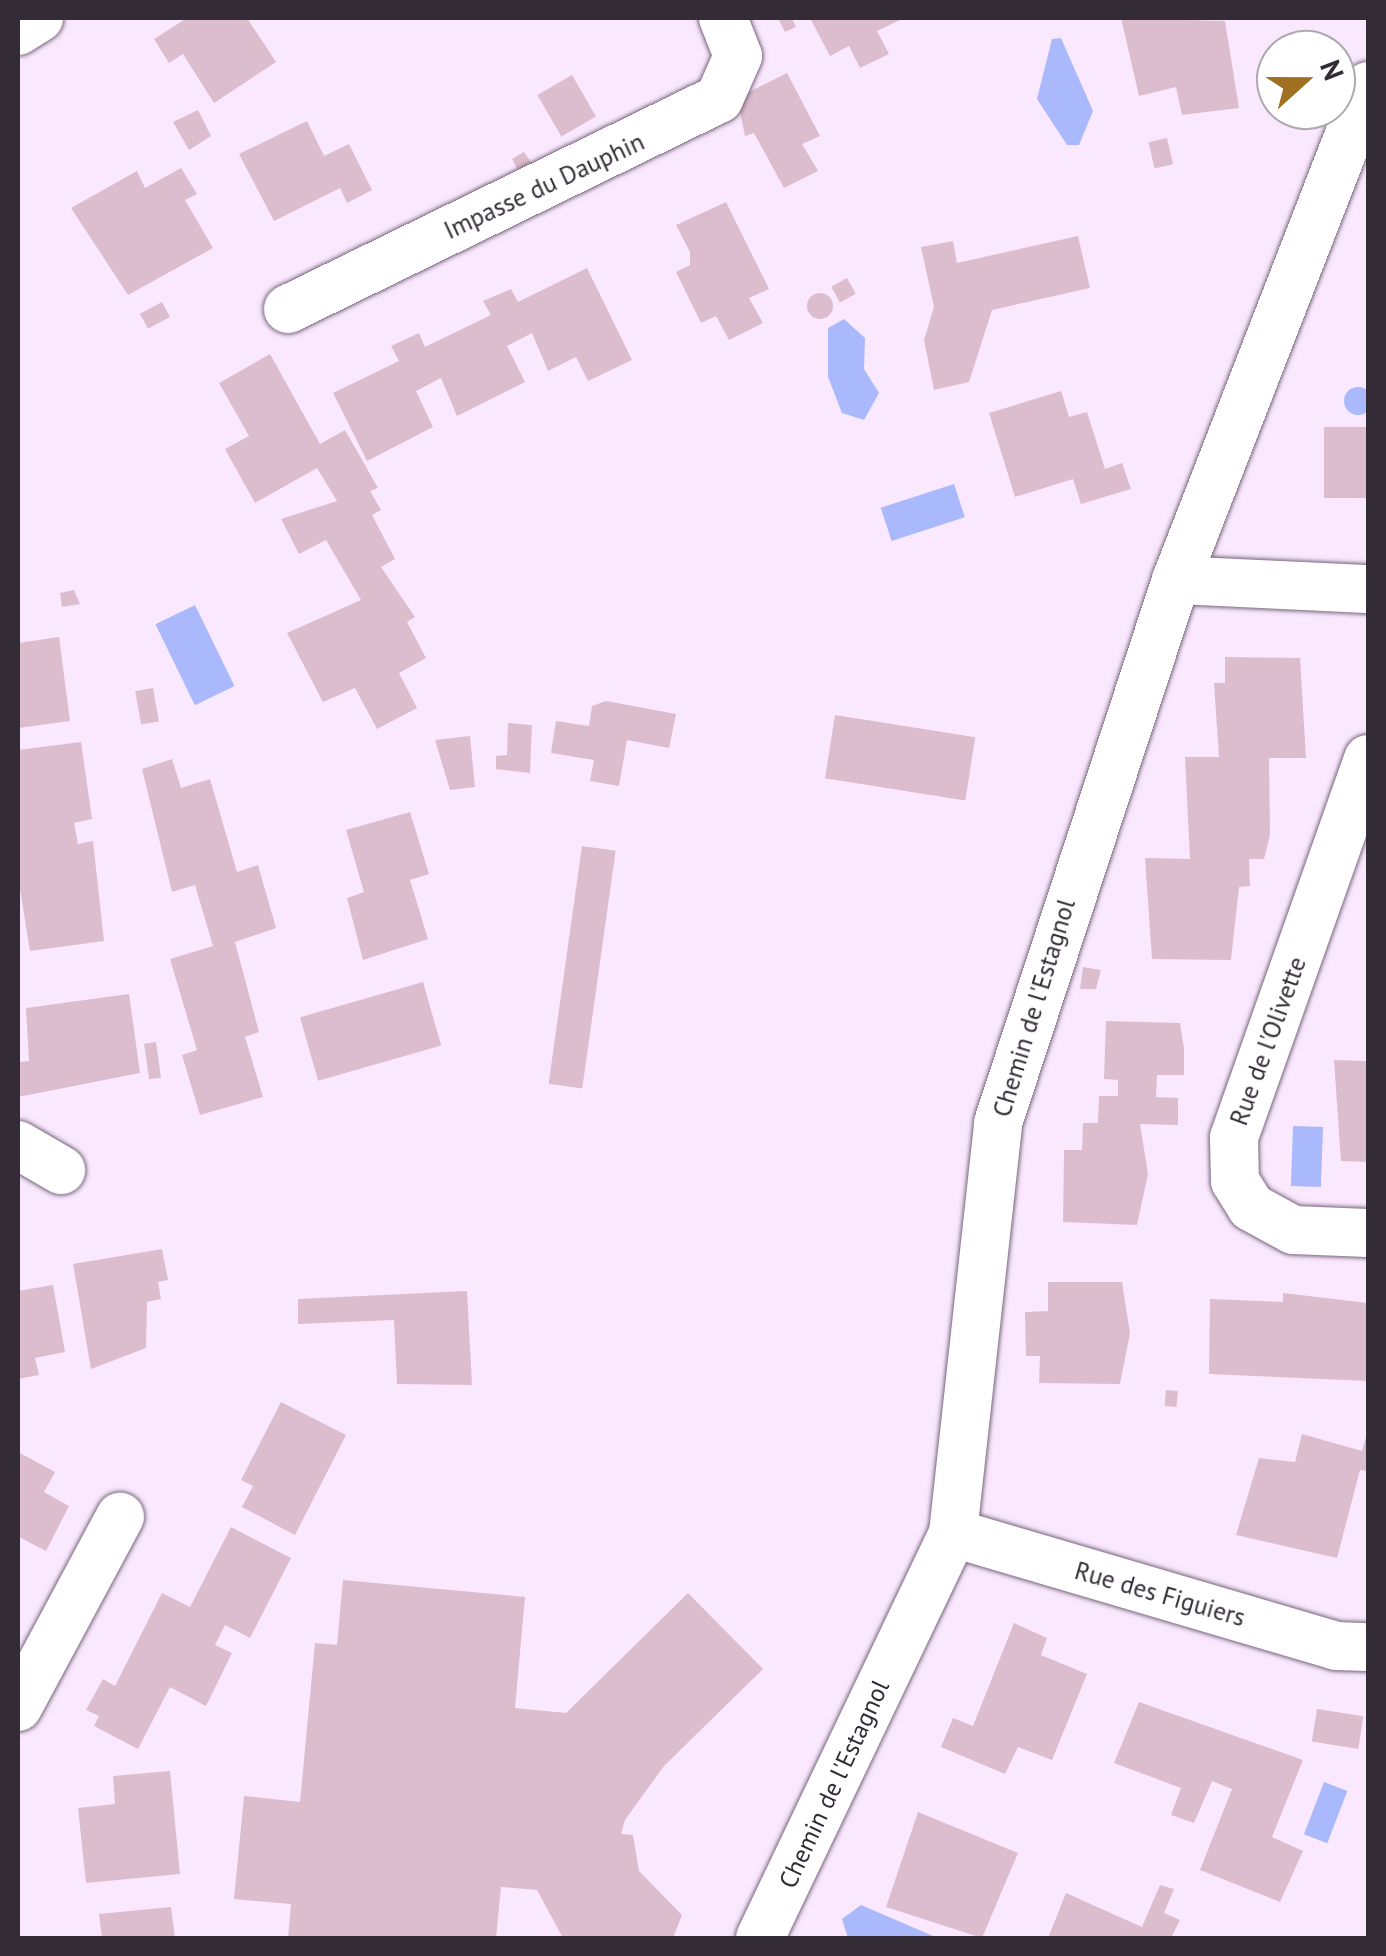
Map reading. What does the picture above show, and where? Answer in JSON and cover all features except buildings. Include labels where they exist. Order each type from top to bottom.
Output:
[{"type":"street","points":[[18,31],[39,18]]},
{"type":"street","name":"Impasse du Dauphin","points":[[288,309],[719,99],[738,56],[723,18]]},
{"type":"street","name":"Chemin de l'Estagnol","points":[[760,1938],[953,1533],[998,1122],[1176,580],[1368,86]]},
{"type":"street","points":[[1176,580],[1368,589]]},
{"type":"street","name":"Rue de l'Olivette","points":[[1368,759],[1234,1138],[1235,1181],[1252,1207],[1293,1230],[1368,1233]]},
{"type":"street","points":[[18,1145],[61,1170]]},
{"type":"street","points":[[18,1706],[120,1517]]},
{"type":"street","name":"Rue des Figuiers","points":[[953,1533],[1336,1646],[1368,1647]]},
{"type":"water","points":[[1061,38],[1093,111],[1079,145],[1067,145],[1037,99],[1052,39]]},
{"type":"water","points":[[844,319],[865,338],[864,369],[879,393],[864,420],[842,413],[828,377],[828,328]]},
{"type":"water","points":[[1358,387],[1368,391],[1372,401],[1368,411],[1358,415],[1348,411],[1344,401],[1348,391]]},
{"type":"water","points":[[954,484],[965,517],[892,541],[881,508]]},
{"type":"water","points":[[195,605],[234,686],[195,705],[155,624]]},
{"type":"water","points":[[1293,1126],[1323,1127],[1321,1187],[1291,1186]]},
{"type":"water","points":[[1324,1782],[1347,1791],[1327,1843],[1304,1834]]},
{"type":"water","points":[[861,1905],[933,1936],[848,1938],[842,1919]]}]
